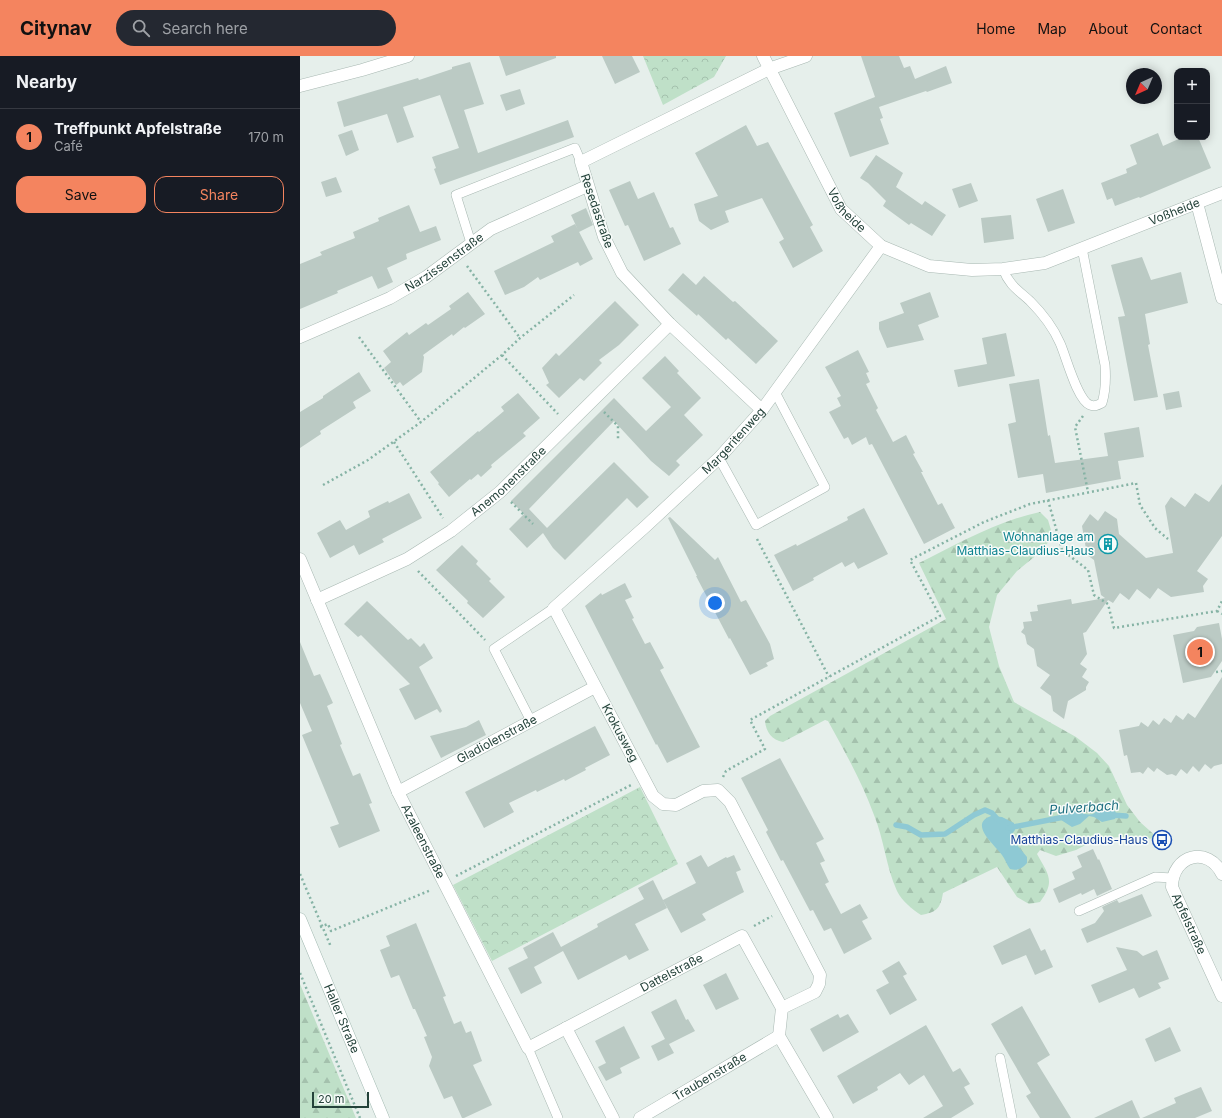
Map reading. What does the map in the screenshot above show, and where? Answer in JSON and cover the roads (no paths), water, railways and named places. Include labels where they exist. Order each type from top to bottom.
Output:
[{"type":"street","points":[[300,86],[408,56]]},
{"type":"street","name":"Voßheide","points":[[763,56],[841,209],[882,246],[929,266],[972,270],[1003,269],[1046,263],[1222,194]]},
{"type":"street","name":"Resedastraße","points":[[762,410],[670,324],[622,273],[604,237],[581,162],[769,69],[806,56]]},
{"type":"street","name":"Narzissenstraße","points":[[300,337],[390,298],[426,277],[491,229],[588,186]]},
{"type":"street","points":[[1197,203],[1222,298]]},
{"type":"street","name":"Margeritenweg","points":[[554,608],[646,526],[719,458],[762,410],[882,246]]},
{"type":"street","name":"Anemonenstraße","points":[[317,600],[407,559],[451,531],[500,492],[670,324]]},
{"type":"street","name":"Azaleenstraße","points":[[300,559],[398,792],[528,1048]]},
{"type":"street","name":"Krokusweg","points":[[554,608],[653,796],[663,804],[676,805],[703,791],[718,790],[730,802],[820,975],[819,984],[815,992],[782,1008]]},
{"type":"street","name":"Gladiolenstraße","points":[[398,792],[595,687]]},
{"type":"street","name":"Apfelstraße","points":[[1221,989],[1175,895],[1172,887],[1172,878],[1180,863],[1196,857],[1213,861],[1219,867],[1222,874]]},
{"type":"street","name":"Haller Straße","points":[[300,920],[383,1118]]},
{"type":"street","name":"Dattelstraße","points":[[528,1048],[742,936],[782,1008]]},
{"type":"street","points":[[782,1008],[779,1036],[827,1118]]},
{"type":"street","points":[[566,1028],[610,1117]]},
{"type":"street","name":"Traubenstraße","points":[[640,1118],[779,1036]]},
{"type":"lane","points":[[471,243],[456,195],[576,148],[581,162]]},
{"type":"lane","points":[[1003,269],[1006,279],[1049,323],[1060,342],[1074,381],[1084,400],[1090,405],[1097,406],[1102,403],[1106,381],[1105,364],[1082,248]]},
{"type":"lane","points":[[719,458],[756,525],[825,487],[775,392]]},
{"type":"lane","points":[[531,721],[494,649],[554,608]]},
{"type":"lane","points":[[1079,911],[1155,878],[1172,878]]},
{"type":"lane","name":"Azaleenstraße","points":[[528,1048],[558,1118]]},
{"type":"lane","points":[[1000,1058],[1012,1118]]},
{"type":"water","points":[[1074,806],[1079,808],[1079,812],[1088,814],[1093,814],[1103,807],[1108,807],[1117,815],[1115,819],[1102,822],[1089,816],[1080,824],[1072,827],[1058,818],[1064,809]]},
{"type":"water","points":[[991,816],[1002,817],[1014,823],[1015,830],[1012,834],[1012,839],[1027,857],[1027,863],[1023,867],[1017,870],[1010,869],[1002,855],[985,835],[982,824]]},
{"type":"waterway","points":[[896,825],[907,827],[921,835],[945,834],[974,815],[985,810],[992,813],[999,821]]},
{"type":"waterway","name":"Pulverbach","points":[[1111,815],[1126,816]]},
{"type":"waterway","name":"Pulverbach","points":[[1008,828],[1064,817]]},
{"type":"place","name":"Wohnanlage am Matthias-Claudius-Haus","points":[[1108,544]]},
{"type":"place","name":"Treffpunkt Apfelstraße","points":[[1200,652]]},
{"type":"place","name":"Matthias-Claudius-Haus","points":[[1162,840]]}]
